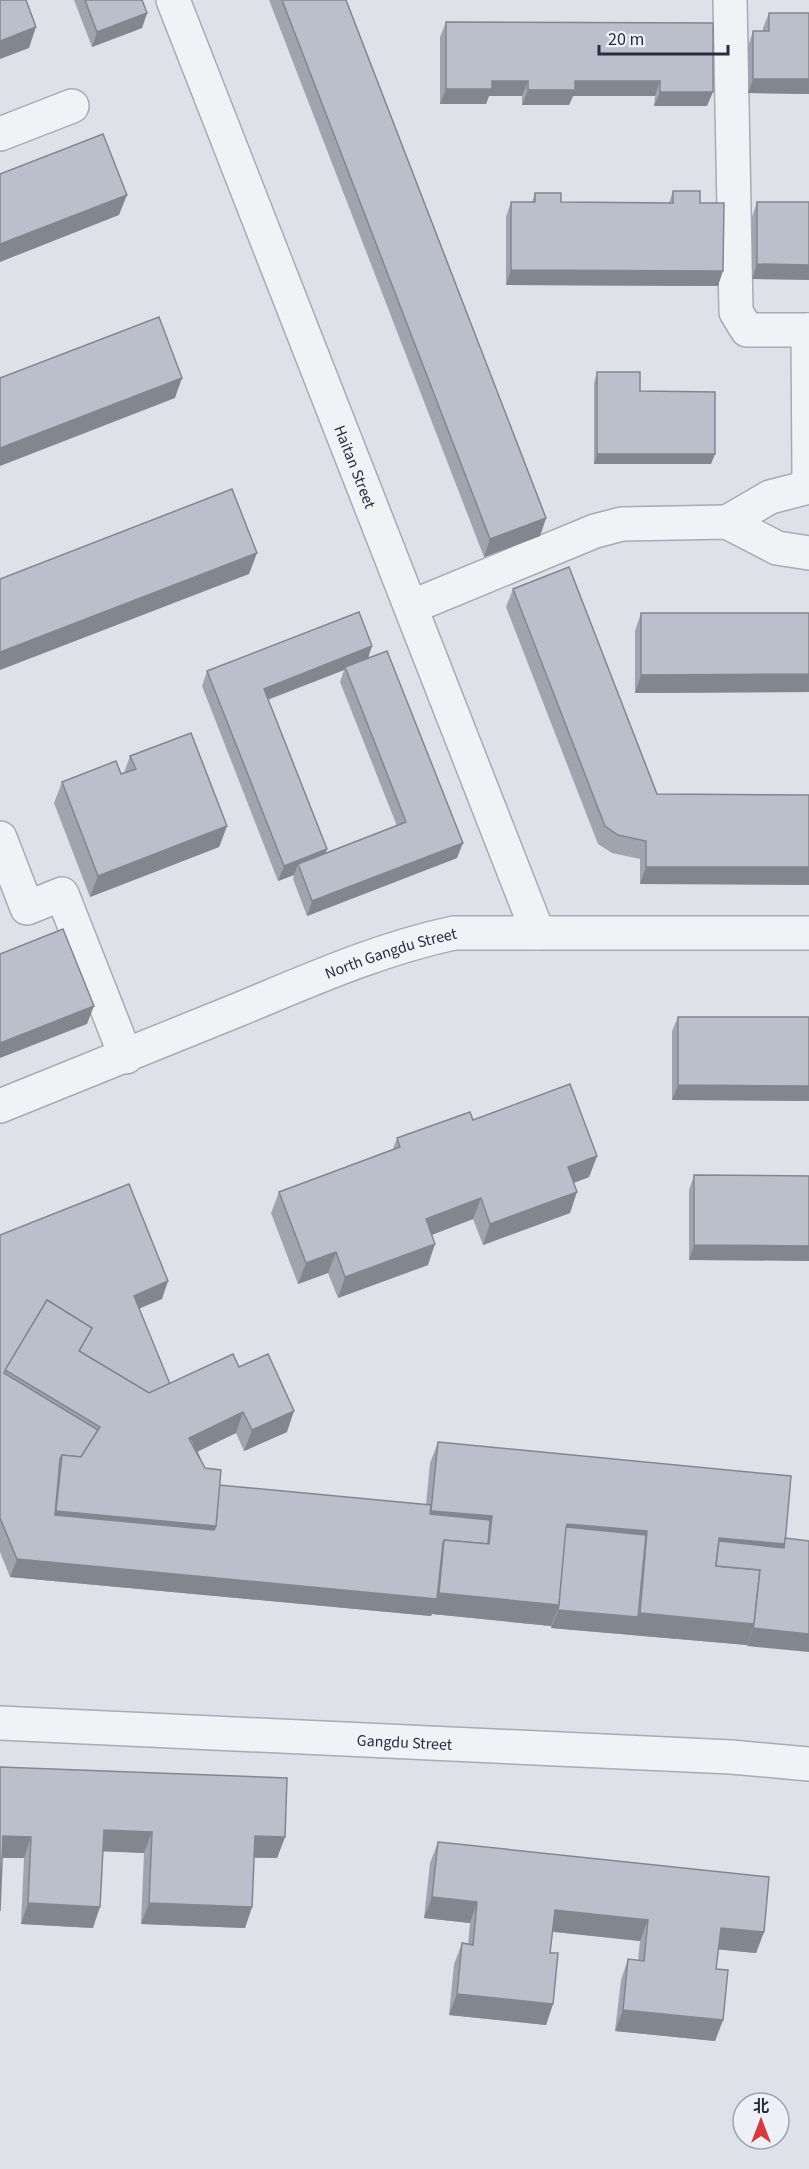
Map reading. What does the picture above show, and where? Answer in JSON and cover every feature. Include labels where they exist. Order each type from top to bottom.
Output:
[{"type":"street","name":"Haitan Street","points":[[173,0],[538,933]]},
{"type":"street","points":[[730,0],[736,312],[747,330],[808,330],[809,480]]},
{"type":"street","points":[[0,134],[72,106]]},
{"type":"street","points":[[727,522],[770,497],[809,488]]},
{"type":"street","points":[[411,607],[604,529],[622,524],[727,522],[777,548],[809,553]]},
{"type":"street","points":[[0,838],[27,908],[62,894],[126,1057]]},
{"type":"street","name":"North Gangdu Street","points":[[0,1106],[126,1057],[353,963],[426,939],[454,933],[809,933]]},
{"type":"street","name":"Gangdu Street","points":[[0,1723],[720,1756],[809,1764]]},
{"type":"building","points":[[0,0],[26,0],[36,27],[0,41]]},
{"type":"building","points":[[85,0],[142,0],[147,13],[97,32]]},
{"type":"building","points":[[282,0],[346,0],[546,518],[490,539]]},
{"type":"building","points":[[769,13],[809,13],[809,79],[753,79],[753,31],[769,31]]},
{"type":"building","points":[[446,22],[713,23],[713,92],[660,92],[660,81],[575,81],[575,90],[528,90],[528,81],[492,81],[492,89],[446,89]]},
{"type":"building","points":[[103,134],[127,195],[0,244],[0,174]]},
{"type":"building","points":[[673,191],[700,191],[700,203],[724,203],[723,271],[511,270],[511,202],[535,202],[535,193],[561,193],[561,202],[673,203]]},
{"type":"building","points":[[757,202],[809,202],[809,265],[757,264]]},
{"type":"building","points":[[159,317],[182,378],[0,448],[0,378]]},
{"type":"building","points":[[597,372],[640,372],[640,391],[715,392],[715,454],[597,454]]},
{"type":"building","points":[[232,489],[257,553],[0,652],[0,579]]},
{"type":"building","points":[[569,567],[657,794],[809,795],[809,867],[646,867],[646,841],[618,835],[605,826],[513,589]]},
{"type":"building","points":[[359,612],[372,646],[264,689],[327,849],[284,866],[207,671]]},
{"type":"building","points":[[641,613],[809,613],[809,674],[641,675]]},
{"type":"building","points":[[387,651],[463,843],[312,901],[298,864],[406,822],[345,667]]},
{"type":"building","points":[[191,733],[227,826],[98,876],[62,782],[116,761],[121,774],[136,769],[130,756]]},
{"type":"building","points":[[63,929],[94,1006],[0,1043],[0,954]]},
{"type":"building","points":[[678,1017],[809,1017],[809,1086],[678,1085]]},
{"type":"building","points":[[570,1084],[597,1156],[568,1167],[577,1192],[490,1224],[481,1198],[426,1219],[435,1244],[345,1277],[336,1252],[306,1263],[279,1192],[400,1147],[397,1138],[470,1112],[473,1120]]},
{"type":"building","points":[[694,1175],[809,1176],[809,1246],[694,1245]]},
{"type":"building","points":[[129,1184],[168,1281],[134,1296],[170,1384],[149,1393],[79,1351],[92,1328],[47,1300],[4,1373],[98,1430],[81,1457],[62,1455],[55,1515],[214,1530],[219,1485],[431,1505],[430,1514],[490,1520],[488,1544],[444,1540],[437,1599],[17,1559],[0,1518],[0,1235]]},
{"type":"building","points":[[47,1300],[92,1328],[79,1351],[149,1393],[233,1354],[239,1367],[268,1354],[294,1411],[252,1430],[243,1412],[189,1438],[205,1468],[221,1470],[216,1526],[56,1511],[62,1455],[81,1457],[100,1427],[5,1370]]},
{"type":"building","points":[[192,1439],[200,1459],[190,1440]]},
{"type":"building","points":[[438,1442],[791,1476],[785,1544],[719,1538],[716,1566],[760,1570],[754,1624],[640,1613],[647,1531],[567,1524],[559,1605],[439,1593],[444,1540],[489,1544],[492,1516],[431,1511]]},
{"type":"building","points":[[566,1527],[646,1535],[638,1617],[558,1610]]},
{"type":"building","points":[[785,1538],[809,1541],[809,1634],[753,1628],[760,1570],[716,1566],[719,1541],[784,1548]]},
{"type":"building","points":[[0,1767],[287,1778],[285,1837],[255,1836],[252,1907],[149,1903],[152,1832],[104,1830],[100,1907],[28,1903],[31,1837],[3,1836],[0,1911]]},
{"type":"building","points":[[438,1842],[769,1877],[764,1932],[721,1928],[716,1969],[728,1970],[723,2020],[623,2010],[628,1959],[644,1961],[648,1920],[555,1910],[550,1953],[558,1953],[553,2004],[457,1994],[462,1943],[473,1945],[477,1902],[432,1897]]}]
